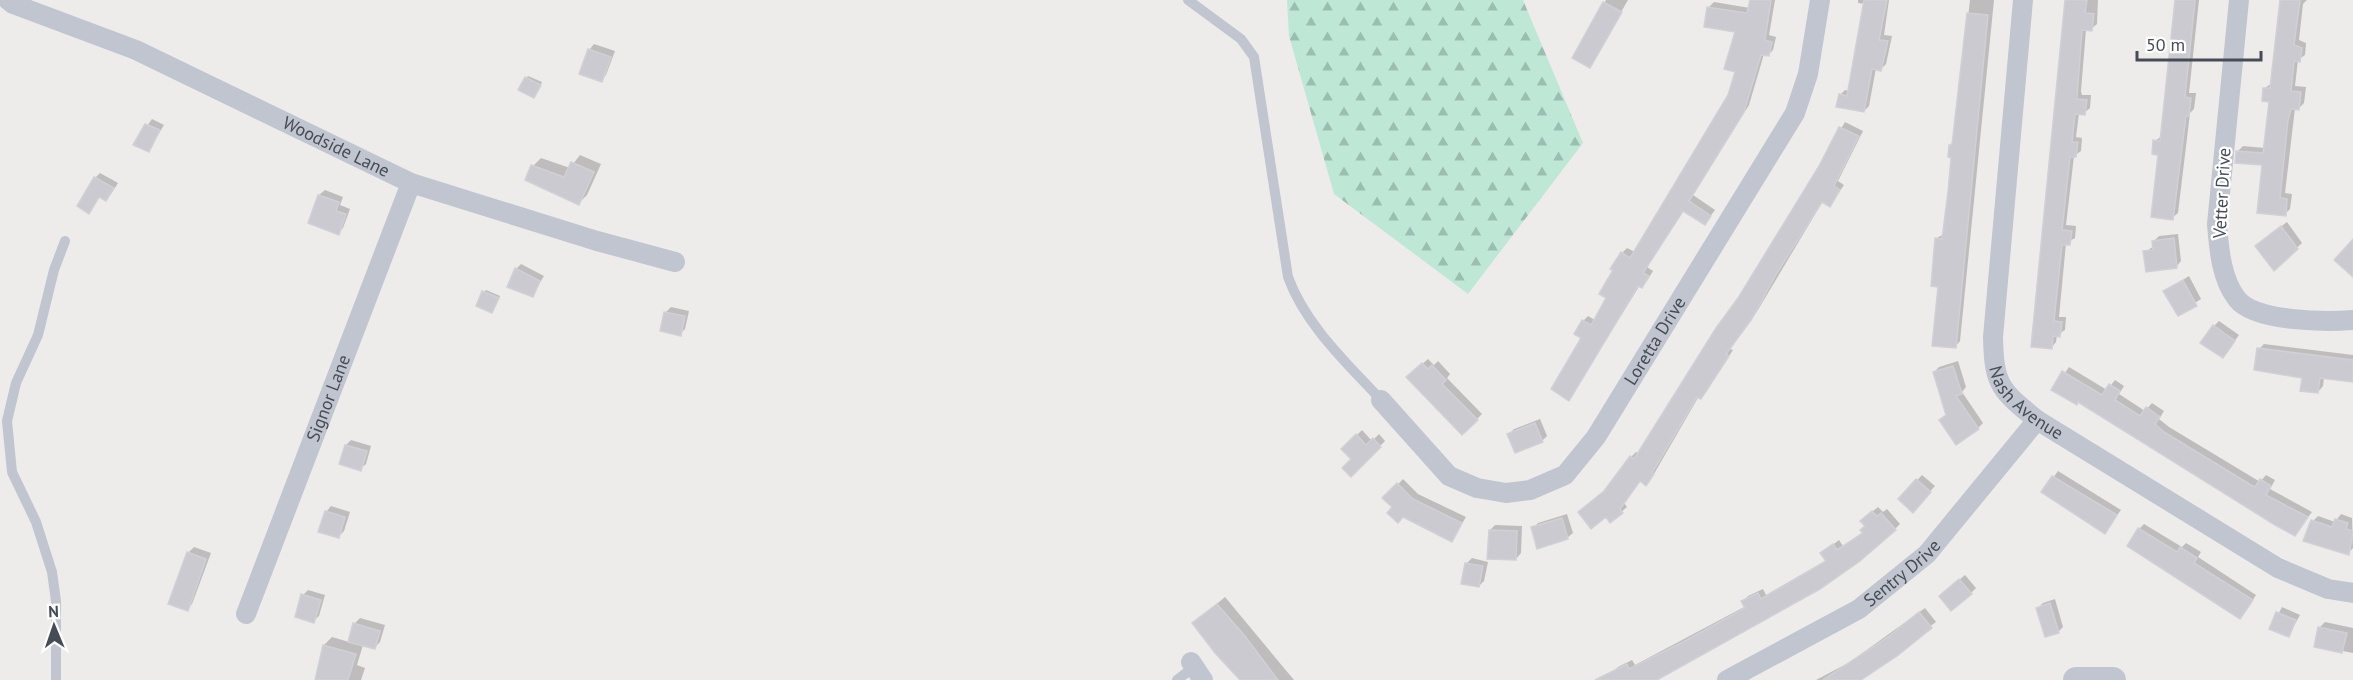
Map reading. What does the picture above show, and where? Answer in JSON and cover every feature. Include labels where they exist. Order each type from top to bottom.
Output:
[{"type":"street","name":"Woodside Lane","points":[[8,0],[13,4],[136,50],[411,183],[597,242],[675,262]]},
{"type":"street","name":"Loretta Drive","points":[[1380,400],[1449,476],[1477,488],[1506,493],[1530,490],[1565,475],[1596,437],[1795,113],[1808,74],[1820,0]]},
{"type":"street","name":"Nash Avenue","points":[[2024,0],[1993,348],[1996,376],[2005,394],[2037,420],[2278,568],[2328,589],[2353,593]]},
{"type":"street","name":"Vetter Drive","points":[[2239,0],[2217,224],[2220,256],[2230,285],[2238,300],[2256,311],[2320,322],[2353,320]]},
{"type":"street","name":"Signor Lane","points":[[246,614],[411,183]]},
{"type":"street","name":"Sentry Drive","points":[[1726,680],[1859,609],[1927,554],[2037,420]]},
{"type":"street","points":[[2076,680],[2113,680]]},
{"type":"lane","points":[[1188,0],[1241,39],[1254,57],[1288,277],[1294,293],[1314,325],[1380,400]]},
{"type":"lane","points":[[56,680],[56,601],[52,572],[36,522],[12,472],[7,422],[16,382],[38,335],[54,270],[65,241]]},
{"type":"lane","points":[[1177,680],[1196,670]]},
{"type":"green space","points":[[1287,0],[1523,0],[1583,143],[1468,294],[1334,194],[1289,36]]},
{"type":"building","points":[[1750,0],[1771,0],[1765,40],[1772,42],[1769,56],[1761,55],[1744,112],[1689,201],[1711,216],[1705,225],[1683,211],[1643,273],[1649,276],[1642,288],[1638,286],[1569,401],[1551,389],[1581,338],[1574,334],[1582,320],[1591,325],[1606,298],[1599,294],[1613,270],[1610,269],[1621,252],[1630,258],[1728,95],[1735,72],[1724,69],[1735,32],[1704,27],[1707,7],[1747,13]]},
{"type":"building","points":[[1864,0],[1887,0],[1879,40],[1888,41],[1881,71],[1872,69],[1864,112],[1836,107],[1839,94],[1847,96]]},
{"type":"building","points":[[2065,0],[2087,0],[2085,13],[2094,14],[2092,31],[2082,30],[2077,99],[2087,100],[2085,115],[2075,114],[2072,142],[2078,142],[2076,157],[2070,157],[2062,230],[2072,231],[2070,245],[2062,245],[2054,321],[2062,322],[2060,337],[2053,336],[2052,349],[2031,347]]},
{"type":"building","points":[[2175,0],[2195,0],[2185,97],[2191,98],[2189,116],[2186,116],[2173,220],[2151,217],[2158,155],[2152,154],[2153,140],[2160,141]]},
{"type":"building","points":[[2280,0],[2300,0],[2294,45],[2302,48],[2300,62],[2294,61],[2291,91],[2301,92],[2299,110],[2291,109],[2288,120],[2280,198],[2287,199],[2286,216],[2257,213],[2262,165],[2235,163],[2236,151],[2263,153],[2269,102],[2262,101],[2263,88],[2270,88]]},
{"type":"building","points":[[1603,2],[1622,12],[1590,68],[1572,58]]},
{"type":"building","points":[[1967,13],[1988,15],[1956,348],[1932,346],[1938,287],[1931,286],[1935,238],[1942,239],[1951,158],[1948,157],[1949,145],[1952,145]]},
{"type":"building","points":[[588,49],[611,57],[602,82],[579,74]]},
{"type":"building","points":[[525,77],[541,85],[534,98],[518,90]]},
{"type":"building","points":[[145,124],[160,130],[149,152],[133,145]]},
{"type":"building","points":[[1839,127],[1859,136],[1834,186],[1840,190],[1830,207],[1822,202],[1777,273],[1751,320],[1726,354],[1729,356],[1701,399],[1697,397],[1646,486],[1640,481],[1620,509],[1623,513],[1610,523],[1606,517],[1591,529],[1578,512],[1604,491],[1630,456],[1634,459],[1716,328],[1738,298],[1819,166]]},
{"type":"building","points":[[571,162],[594,172],[579,205],[525,180],[531,165],[564,177]]},
{"type":"building","points":[[94,177],[114,188],[106,201],[99,197],[89,214],[77,206]]},
{"type":"building","points":[[318,195],[339,202],[336,211],[346,214],[339,235],[308,223]]},
{"type":"building","points":[[2281,226],[2298,249],[2274,271],[2255,246]]},
{"type":"building","points":[[2174,238],[2177,268],[2146,272],[2143,251],[2153,250],[2152,241]]},
{"type":"building","points":[[2353,239],[2353,277],[2334,260]]},
{"type":"building","points":[[515,268],[540,281],[533,297],[507,287]]},
{"type":"building","points":[[2183,280],[2197,306],[2178,316],[2163,291]]},
{"type":"building","points":[[482,291],[499,298],[492,313],[476,306]]},
{"type":"building","points":[[664,312],[685,316],[681,336],[660,331]]},
{"type":"building","points":[[2213,325],[2235,341],[2223,358],[2200,343]]},
{"type":"building","points":[[2257,348],[2353,360],[2353,382],[2320,378],[2318,393],[2300,391],[2302,378],[2254,370]]},
{"type":"building","points":[[1422,363],[1428,369],[1432,365],[1446,380],[1442,384],[1478,420],[1462,435],[1406,377]]},
{"type":"building","points":[[1953,366],[1962,394],[1956,396],[1979,429],[1956,445],[1939,420],[1946,415],[1933,372]]},
{"type":"building","points":[[2062,371],[2102,395],[2109,384],[2120,391],[2115,400],[2140,416],[2146,407],[2160,417],[2155,424],[2164,432],[2255,487],[2260,479],[2271,486],[2266,495],[2308,517],[2295,536],[2275,525],[2078,402],[2077,405],[2051,390]]},
{"type":"building","points":[[1535,423],[1543,442],[1515,453],[1507,434]]},
{"type":"building","points":[[1356,434],[1366,445],[1373,438],[1381,447],[1351,477],[1342,468],[1351,459],[1341,449]]},
{"type":"building","points":[[345,445],[367,451],[361,471],[339,464]]},
{"type":"building","points":[[2052,476],[2117,515],[2105,534],[2041,492]]},
{"type":"building","points":[[1916,479],[1931,492],[1913,513],[1898,499]]},
{"type":"building","points":[[1397,483],[1413,499],[1462,523],[1452,542],[1403,517],[1398,523],[1387,513],[1392,507],[1382,498]]},
{"type":"building","points":[[325,511],[345,517],[339,538],[318,532]]},
{"type":"building","points":[[1872,511],[1877,516],[1881,513],[1896,530],[1860,561],[1820,589],[1657,680],[1595,680],[1627,664],[1629,669],[1683,642],[1745,608],[1741,601],[1758,593],[1761,599],[1826,561],[1820,553],[1833,544],[1837,550],[1863,533],[1860,530],[1865,526],[1860,521]]},
{"type":"building","points":[[1562,518],[1568,539],[1537,549],[1531,527]]},
{"type":"building","points":[[2335,519],[2348,523],[2346,529],[2353,531],[2349,555],[2303,541],[2311,520],[2332,527]]},
{"type":"building","points":[[2138,528],[2177,552],[2180,547],[2197,558],[2194,563],[2253,600],[2240,619],[2127,546]]},
{"type":"building","points":[[1489,530],[1517,531],[1516,560],[1487,559]]},
{"type":"building","points":[[187,552],[206,559],[188,611],[168,604]]},
{"type":"building","points":[[1465,563],[1483,566],[1479,587],[1461,584]]},
{"type":"building","points":[[1959,579],[1972,594],[1951,611],[1939,596]]},
{"type":"building","points":[[301,594],[321,600],[314,623],[295,617]]},
{"type":"building","points":[[2050,603],[2059,633],[2045,637],[2036,608]]},
{"type":"building","points":[[1217,604],[1278,680],[1240,680],[1215,653],[1192,623]]},
{"type":"building","points":[[1919,612],[1932,628],[1897,656],[1861,680],[1823,680],[1888,637]]},
{"type":"building","points":[[2276,612],[2296,620],[2289,637],[2269,629]]},
{"type":"building","points":[[353,623],[380,631],[375,649],[348,642]]},
{"type":"building","points":[[2318,627],[2347,633],[2342,653],[2314,647]]},
{"type":"building","points":[[323,645],[356,654],[348,680],[315,680]]}]
